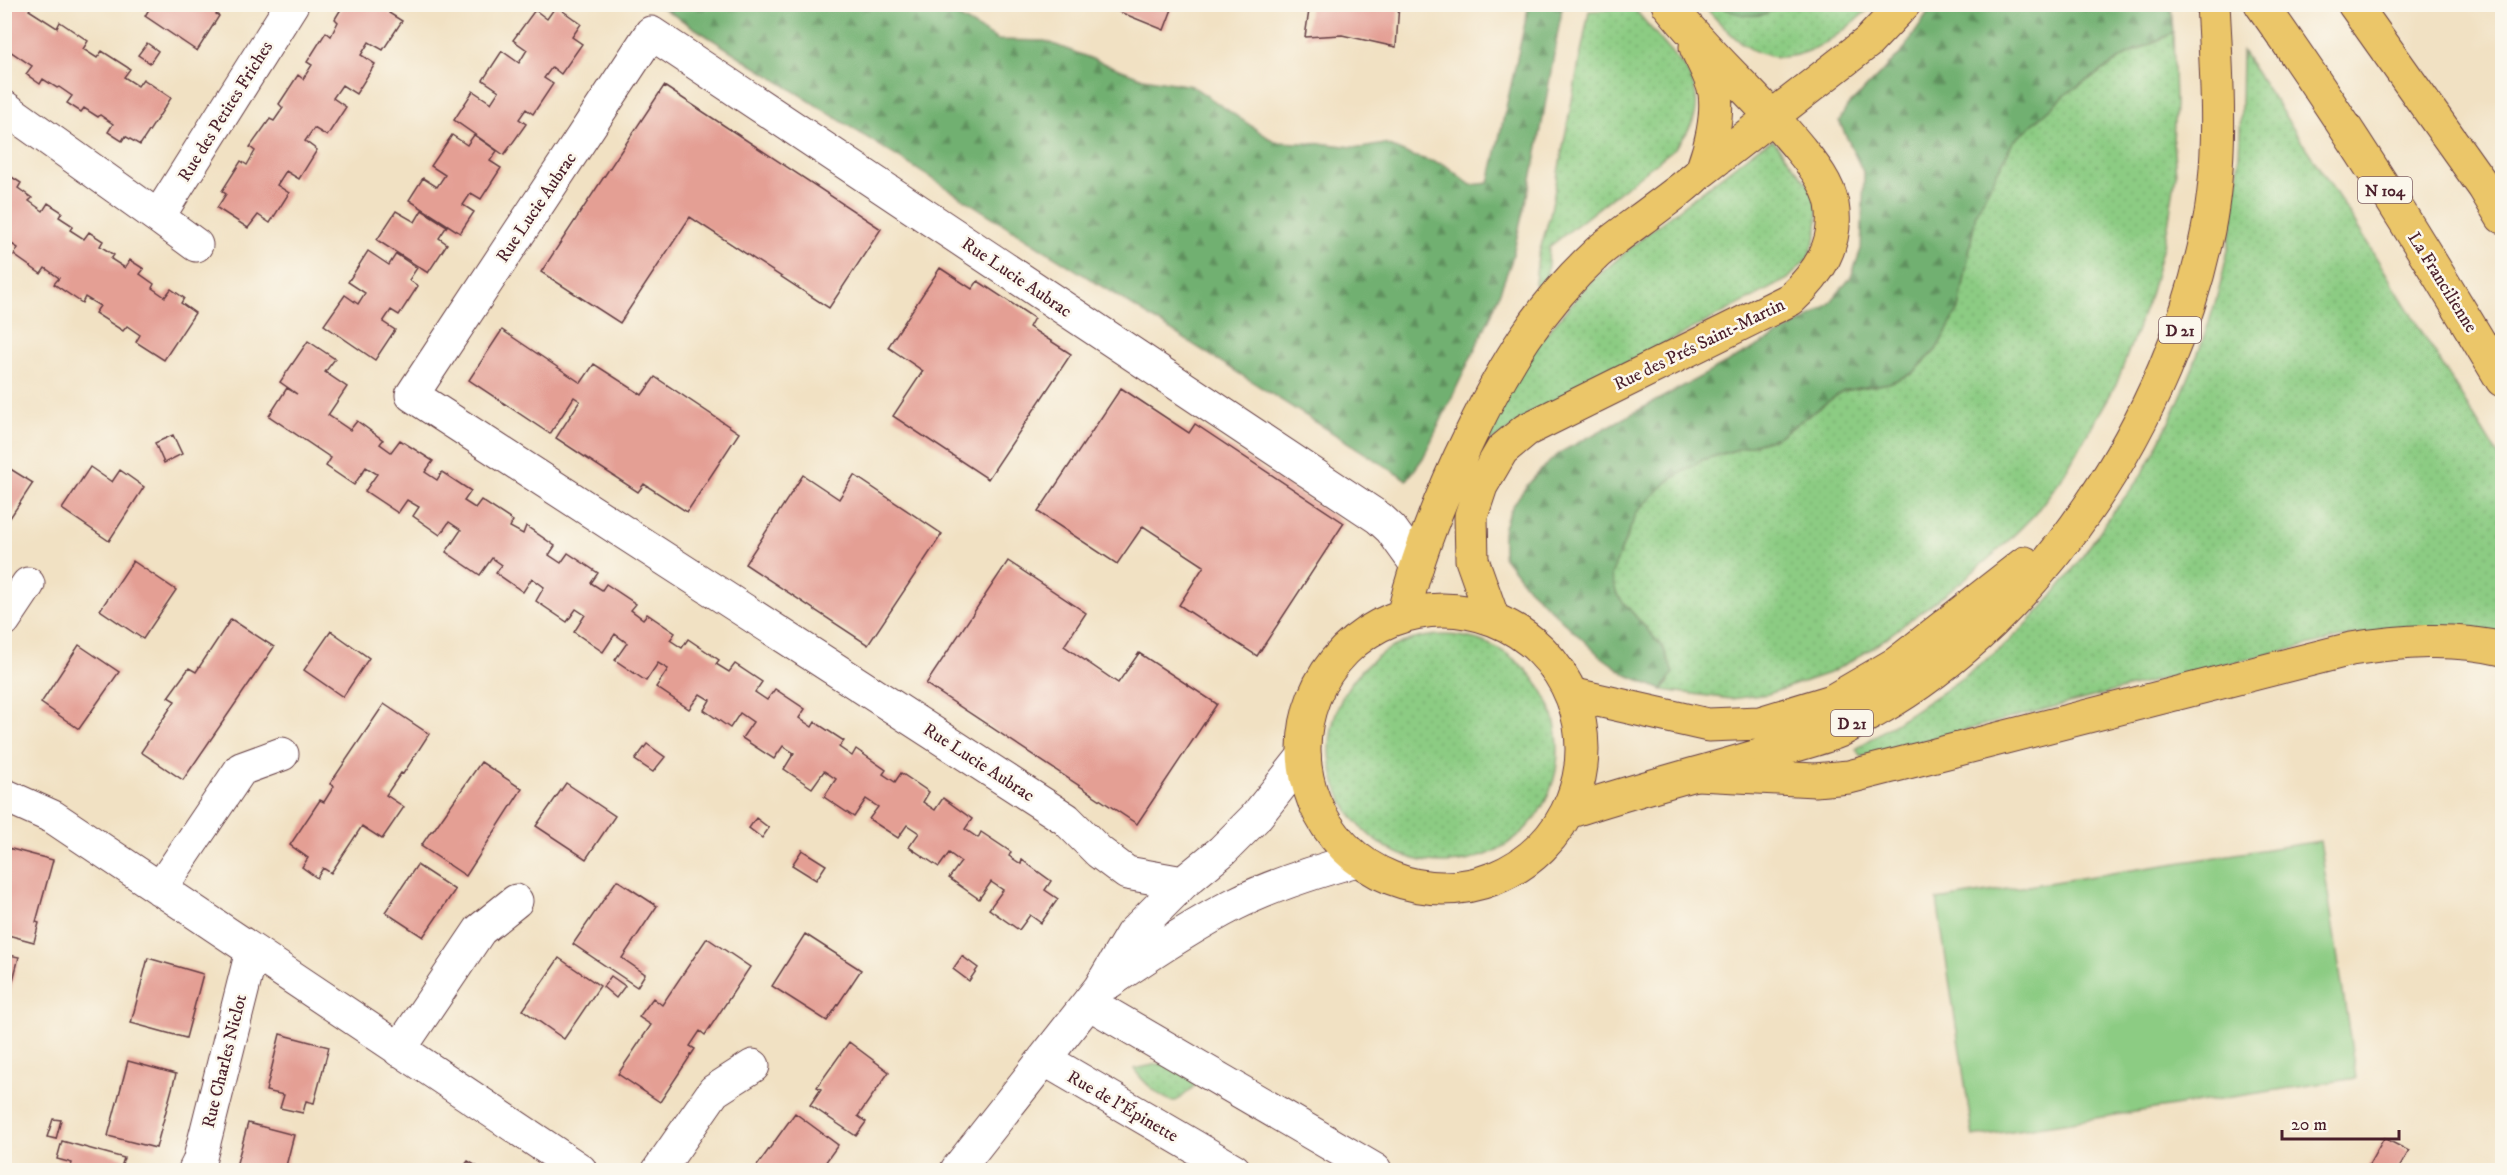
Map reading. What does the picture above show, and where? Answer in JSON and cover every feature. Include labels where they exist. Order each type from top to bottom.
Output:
[{"type":"main road","points":[[1403,616],[1438,503],[1454,468],[1496,384],[1526,332],[1555,296],[1598,252],[1868,42],[1904,4]]},
{"type":"main road","name":"D 21","points":[[1568,812],[1647,786],[1697,774],[1839,731],[1903,695],[1948,662],[1991,625],[2034,579],[2121,457],[2170,356],[2188,308],[2209,228],[2216,166],[2219,110],[2213,4]]},
{"type":"main road","name":"La Francilienne","points":[[2261,4],[2310,73],[2424,250],[2502,380]]},
{"type":"main road","points":[[2354,4],[2502,217]]},
{"type":"main road","name":"Rue des Prés Saint-Martin","points":[[1492,619],[1472,560],[1471,516],[1481,486],[1502,450],[1526,430],[1791,299],[1811,281],[1822,262],[1833,232],[1832,203],[1819,173],[1773,115],[1678,17]]},
{"type":"main road","name":"Rue des Prés Saint-Martin","points":[[1678,17],[1714,92],[1715,117],[1702,171]]},
{"type":"main road","name":"D 21","points":[[1571,694],[1708,725],[1760,723],[1832,701],[1897,663],[2073,527]]},
{"type":"main road","points":[[1433,610],[1463,611],[1492,619],[1518,632],[1540,649],[1558,670],[1571,694],[1582,735],[1580,776],[1568,812],[1546,843],[1521,864],[1491,880],[1458,888],[1425,888],[1392,879],[1357,860],[1339,842],[1321,816],[1309,787],[1304,756],[1307,719],[1320,685],[1341,654],[1370,631],[1403,616],[1433,610]]},
{"type":"main road","points":[[1697,774],[1815,780],[1849,777],[2351,649],[2398,642],[2483,644],[2502,649]]},
{"type":"street","name":"Rue des Petites Friches","points":[[158,217],[292,4]]},
{"type":"street","name":"Rue Lucie Aubrac","points":[[1183,883],[1127,873],[1099,852],[1066,819],[412,395],[651,33],[1379,518],[1391,529],[1417,565]]},
{"type":"street","points":[[4,107],[196,245]]},
{"type":"street","points":[[4,620],[28,584]]},
{"type":"street","points":[[160,889],[241,770],[282,754]]},
{"type":"street","points":[[957,1170],[1095,995],[1132,934],[1183,883],[1222,851],[1255,818],[1304,756]]},
{"type":"street","points":[[4,795],[53,817],[580,1170]]},
{"type":"street","points":[[1095,995],[1152,953],[1236,904],[1325,869],[1357,860]]},
{"type":"street","points":[[399,1050],[480,930],[516,901]]},
{"type":"street","name":"Rue Charles Niclot","points":[[195,1170],[199,1162],[252,951]]},
{"type":"street","points":[[1095,995],[1375,1170]]},
{"type":"street","name":"Rue de l'Épinette","points":[[1044,1059],[1234,1170]]},
{"type":"street","points":[[659,1170],[714,1091],[753,1066]]},
{"type":"green space","points":[[658,5],[938,5],[998,40],[1045,41],[1143,78],[1192,86],[1275,142],[1361,148],[1385,144],[1413,156],[1445,165],[1471,185],[1489,183],[1529,5],[1561,5],[1562,8],[1536,158],[1511,262],[1492,313],[1423,458],[1407,480]]},
{"type":"green space","points":[[1624,5],[1632,6],[1687,71],[1695,93],[1696,112],[1689,130],[1675,148],[1549,247],[1547,276],[1537,288],[1535,283],[1538,257],[1550,215],[1589,11],[1607,10]]},
{"type":"green space","points":[[1703,5],[1719,5],[1726,9],[1773,11],[1779,5],[1873,5],[1845,29],[1813,49],[1796,55],[1778,57],[1761,54],[1743,44]]},
{"type":"green space","points":[[1719,5],[1779,5],[1773,10],[1750,16]]},
{"type":"green space","points":[[1933,5],[2171,5],[2173,33],[2125,56],[2069,92],[2013,142],[1976,213],[1959,309],[1936,350],[1913,373],[1889,383],[1843,391],[1778,437],[1702,460],[1668,481],[1637,512],[1611,575],[1617,595],[1664,649],[1673,673],[1662,690],[1627,675],[1599,655],[1528,588],[1503,556],[1503,530],[1508,516],[1527,485],[1561,452],[1804,321],[1829,304],[1851,277],[1861,249],[1864,174],[1839,121],[1847,107],[1903,51]]},
{"type":"green space","points":[[2173,33],[2175,104],[2173,142],[2176,174],[2168,226],[2151,292],[2116,385],[2061,479],[2034,515],[2003,546],[1960,583],[1871,649],[1832,672],[1768,694],[1731,699],[1662,690],[1669,682],[1664,649],[1617,595],[1610,575],[1637,512],[1667,481],[1702,460],[1778,437],[1843,391],[1889,383],[1913,373],[1936,350],[1959,309],[1976,213],[2013,142],[2069,92],[2125,56]]},
{"type":"green space","points":[[2242,51],[2347,210],[2502,462],[2502,634],[2354,635],[2166,678],[1861,757],[1856,749],[1963,678],[2034,617],[2067,577],[2149,462],[2191,372],[2222,277],[2236,193]]},
{"type":"green space","points":[[1773,140],[1811,188],[1818,209],[1817,234],[1808,258],[1788,279],[1595,380],[1487,443],[1485,441],[1530,353],[1588,284],[1647,234],[1759,147]]},
{"type":"green space","points":[[1433,635],[1455,635],[1488,643],[1508,654],[1525,668],[1539,685],[1550,705],[1558,738],[1556,771],[1550,793],[1539,813],[1525,830],[1508,844],[1488,855],[1455,863],[1433,863],[1400,855],[1390,850],[1371,837],[1356,822],[1338,793],[1330,760],[1330,738],[1338,705],[1343,695],[1356,676],[1371,661],[1400,643]]},
{"type":"green space","points":[[2320,841],[2356,1078],[1973,1137],[1937,900]]},
{"type":"green space","points":[[1163,1063],[1201,1080],[1175,1101],[1164,1098],[1152,1089],[1134,1069]]},
{"type":"building","points":[[4,4],[34,4],[29,10],[57,28],[60,22],[88,41],[83,49],[97,58],[102,51],[130,69],[124,77],[138,86],[143,79],[171,98],[140,145],[125,136],[122,141],[108,132],[113,124],[100,115],[98,117],[84,108],[81,112],[67,103],[72,96],[59,87],[43,79],[40,84],[26,74],[32,66],[4,47]]},
{"type":"building","points":[[152,4],[222,4],[216,14],[219,16],[197,51],[145,16]]},
{"type":"building","points":[[344,4],[395,4],[389,13],[402,21],[383,50],[369,42],[361,55],[375,64],[356,94],[342,85],[333,98],[346,107],[327,136],[314,128],[305,141],[317,150],[299,179],[286,171],[277,185],[289,193],[270,223],[258,215],[248,228],[217,208],[226,194],[222,191],[241,161],[247,165],[255,151],[250,147],[270,119],[274,121],[283,108],[279,104],[298,75],[303,79],[312,65],[307,62],[326,32],[331,36],[338,22],[335,19]]},
{"type":"building","points":[[1100,4],[1174,4],[1164,30]]},
{"type":"building","points":[[1310,4],[1399,4],[1396,47],[1342,35],[1305,37]]},
{"type":"building","points":[[556,6],[581,24],[572,37],[582,44],[561,74],[552,67],[544,78],[553,84],[533,114],[526,109],[519,119],[526,124],[504,155],[454,120],[473,91],[491,103],[499,91],[483,80],[502,51],[519,63],[527,50],[513,40],[535,10],[547,19]]},
{"type":"building","points":[[147,43],[158,51],[150,63],[138,55]]},
{"type":"building","points":[[664,86],[881,229],[829,308],[690,217],[620,323],[541,272]]},
{"type":"building","points":[[452,135],[467,145],[474,135],[497,151],[490,161],[501,168],[481,199],[471,193],[463,205],[474,212],[460,233],[409,200],[423,178],[437,187],[445,175],[431,166]]},
{"type":"building","points":[[7,174],[21,183],[18,188],[32,198],[29,201],[43,211],[48,203],[62,212],[59,217],[73,226],[70,230],[84,239],[89,232],[103,241],[100,246],[114,255],[111,259],[125,268],[130,260],[144,269],[140,274],[154,284],[152,288],[165,297],[171,289],[184,298],[181,303],[195,313],[164,360],[136,342],[140,335],[127,326],[123,331],[95,313],[100,306],[85,297],[82,303],[54,284],[59,278],[45,268],[41,274],[14,255],[18,248],[4,239],[4,178]]},
{"type":"building","points":[[422,210],[447,226],[439,238],[447,244],[428,273],[377,240],[396,211],[415,222]]},
{"type":"building","points":[[368,251],[389,265],[396,254],[417,268],[409,280],[418,286],[399,315],[391,310],[383,322],[395,330],[375,360],[324,325],[345,295],[358,304],[365,293],[348,282]]},
{"type":"building","points":[[940,268],[972,289],[978,281],[1034,318],[1029,327],[1071,354],[988,479],[893,416],[923,371],[888,347]]},
{"type":"building","points":[[502,330],[581,383],[594,364],[642,395],[655,377],[739,433],[687,512],[644,484],[638,492],[556,438],[580,401],[574,397],[550,434],[469,380]]},
{"type":"building","points":[[308,341],[335,359],[325,372],[347,387],[328,415],[350,430],[357,421],[383,440],[380,444],[391,452],[400,440],[433,461],[425,472],[437,480],[442,472],[471,491],[464,501],[475,508],[481,500],[513,521],[510,527],[523,534],[526,526],[555,546],[549,555],[561,563],[568,553],[598,573],[591,583],[602,590],[606,584],[636,604],[631,610],[643,619],[647,614],[675,633],[670,640],[682,648],[688,639],[719,660],[716,664],[729,672],[735,664],[762,682],[755,692],[767,700],[775,689],[805,709],[799,718],[812,727],[815,722],[844,741],[839,747],[852,756],[856,749],[886,770],[883,774],[895,782],[901,773],[929,792],[923,802],[935,810],[943,798],[972,819],[965,829],[978,838],[981,832],[1011,852],[1009,856],[1021,864],[1022,860],[1051,881],[1045,890],[1058,899],[1041,923],[1030,915],[1019,930],[989,909],[1003,890],[991,882],[979,899],[949,878],[961,862],[949,853],[939,867],[909,847],[919,833],[907,825],[898,838],[869,819],[878,807],[866,799],[854,817],[824,797],[836,779],[824,771],[812,788],[784,769],[794,753],[783,746],[774,759],[742,738],[753,722],[740,713],[730,728],[704,710],[710,700],[700,694],[689,709],[656,687],[668,669],[658,663],[646,681],[615,660],[627,643],[615,634],[603,652],[574,632],[585,615],[576,609],[567,622],[536,601],[544,587],[532,578],[523,592],[496,573],[502,565],[492,558],[480,575],[446,552],[461,530],[449,522],[440,535],[413,516],[419,507],[407,500],[398,513],[365,491],[377,474],[366,467],[354,485],[326,466],[331,458],[269,416],[287,388],[297,394],[280,382]]},
{"type":"building","points":[[1121,388],[1189,433],[1195,424],[1344,523],[1257,656],[1179,605],[1204,566],[1143,526],[1117,564],[1038,512]]},
{"type":"building","points":[[173,435],[182,454],[164,463],[155,443]]},
{"type":"building","points":[[4,465],[33,483],[4,527]]},
{"type":"building","points":[[90,467],[112,482],[120,470],[144,487],[109,541],[62,509]]},
{"type":"building","points":[[803,475],[839,499],[854,475],[942,534],[868,645],[745,564]]},
{"type":"building","points":[[133,561],[176,590],[143,639],[100,610]]},
{"type":"building","points":[[1008,561],[1086,613],[1064,646],[1118,683],[1139,653],[1217,704],[1137,824],[926,684]]},
{"type":"building","points":[[231,619],[274,647],[183,780],[141,752],[175,701],[168,697],[189,668],[196,672]]},
{"type":"building","points":[[331,631],[369,658],[343,697],[304,670]]},
{"type":"building","points":[[79,645],[119,672],[79,729],[41,703]]},
{"type":"building","points":[[384,704],[429,734],[386,795],[404,807],[382,839],[362,826],[331,873],[323,868],[317,878],[302,867],[308,858],[290,845],[320,800],[324,802],[334,786],[330,784]]},
{"type":"building","points":[[647,744],[665,757],[653,772],[635,760]]},
{"type":"building","points":[[481,762],[522,789],[466,876],[421,846]]},
{"type":"building","points":[[566,783],[615,816],[586,859],[536,826]]},
{"type":"building","points":[[756,818],[769,828],[762,838],[749,828]]},
{"type":"building","points":[[4,847],[53,860],[36,922],[39,923],[34,942],[4,934]]},
{"type":"building","points":[[802,850],[826,865],[816,880],[792,865]]},
{"type":"building","points":[[417,865],[455,890],[423,937],[385,912]]},
{"type":"building","points":[[617,880],[657,906],[622,958],[645,974],[637,987],[573,944]]},
{"type":"building","points":[[805,934],[861,970],[827,1021],[772,986]]},
{"type":"building","points":[[707,938],[750,967],[705,1035],[700,1031],[690,1046],[695,1049],[660,1102],[618,1074],[651,1025],[639,1017],[653,998],[662,1005]]},
{"type":"building","points":[[4,954],[19,957],[5,1011],[4,1011]]},
{"type":"building","points":[[962,956],[978,968],[969,981],[953,969]]},
{"type":"building","points":[[148,958],[203,974],[186,1038],[131,1023]]},
{"type":"building","points":[[559,958],[600,986],[564,1039],[523,1010]]},
{"type":"building","points":[[611,976],[625,986],[616,998],[603,987]]},
{"type":"building","points":[[280,1034],[329,1047],[314,1103],[306,1101],[303,1113],[280,1108],[284,1095],[266,1091]]},
{"type":"building","points":[[849,1042],[889,1072],[858,1116],[866,1122],[856,1136],[810,1105],[821,1089],[817,1087]]},
{"type":"building","points":[[128,1061],[176,1074],[156,1148],[108,1136]]},
{"type":"building","points":[[795,1113],[838,1145],[820,1170],[754,1170]]},
{"type":"building","points":[[53,1119],[61,1120],[56,1139],[47,1137]]},
{"type":"building","points":[[248,1123],[294,1135],[285,1170],[235,1170]]},
{"type":"building","points":[[2384,1138],[2409,1151],[2398,1170],[2366,1170]]},
{"type":"building","points":[[62,1141],[124,1158],[120,1170],[70,1170],[72,1163],[57,1159]]},
{"type":"building","points":[[468,1161],[483,1170],[461,1170]]}]
